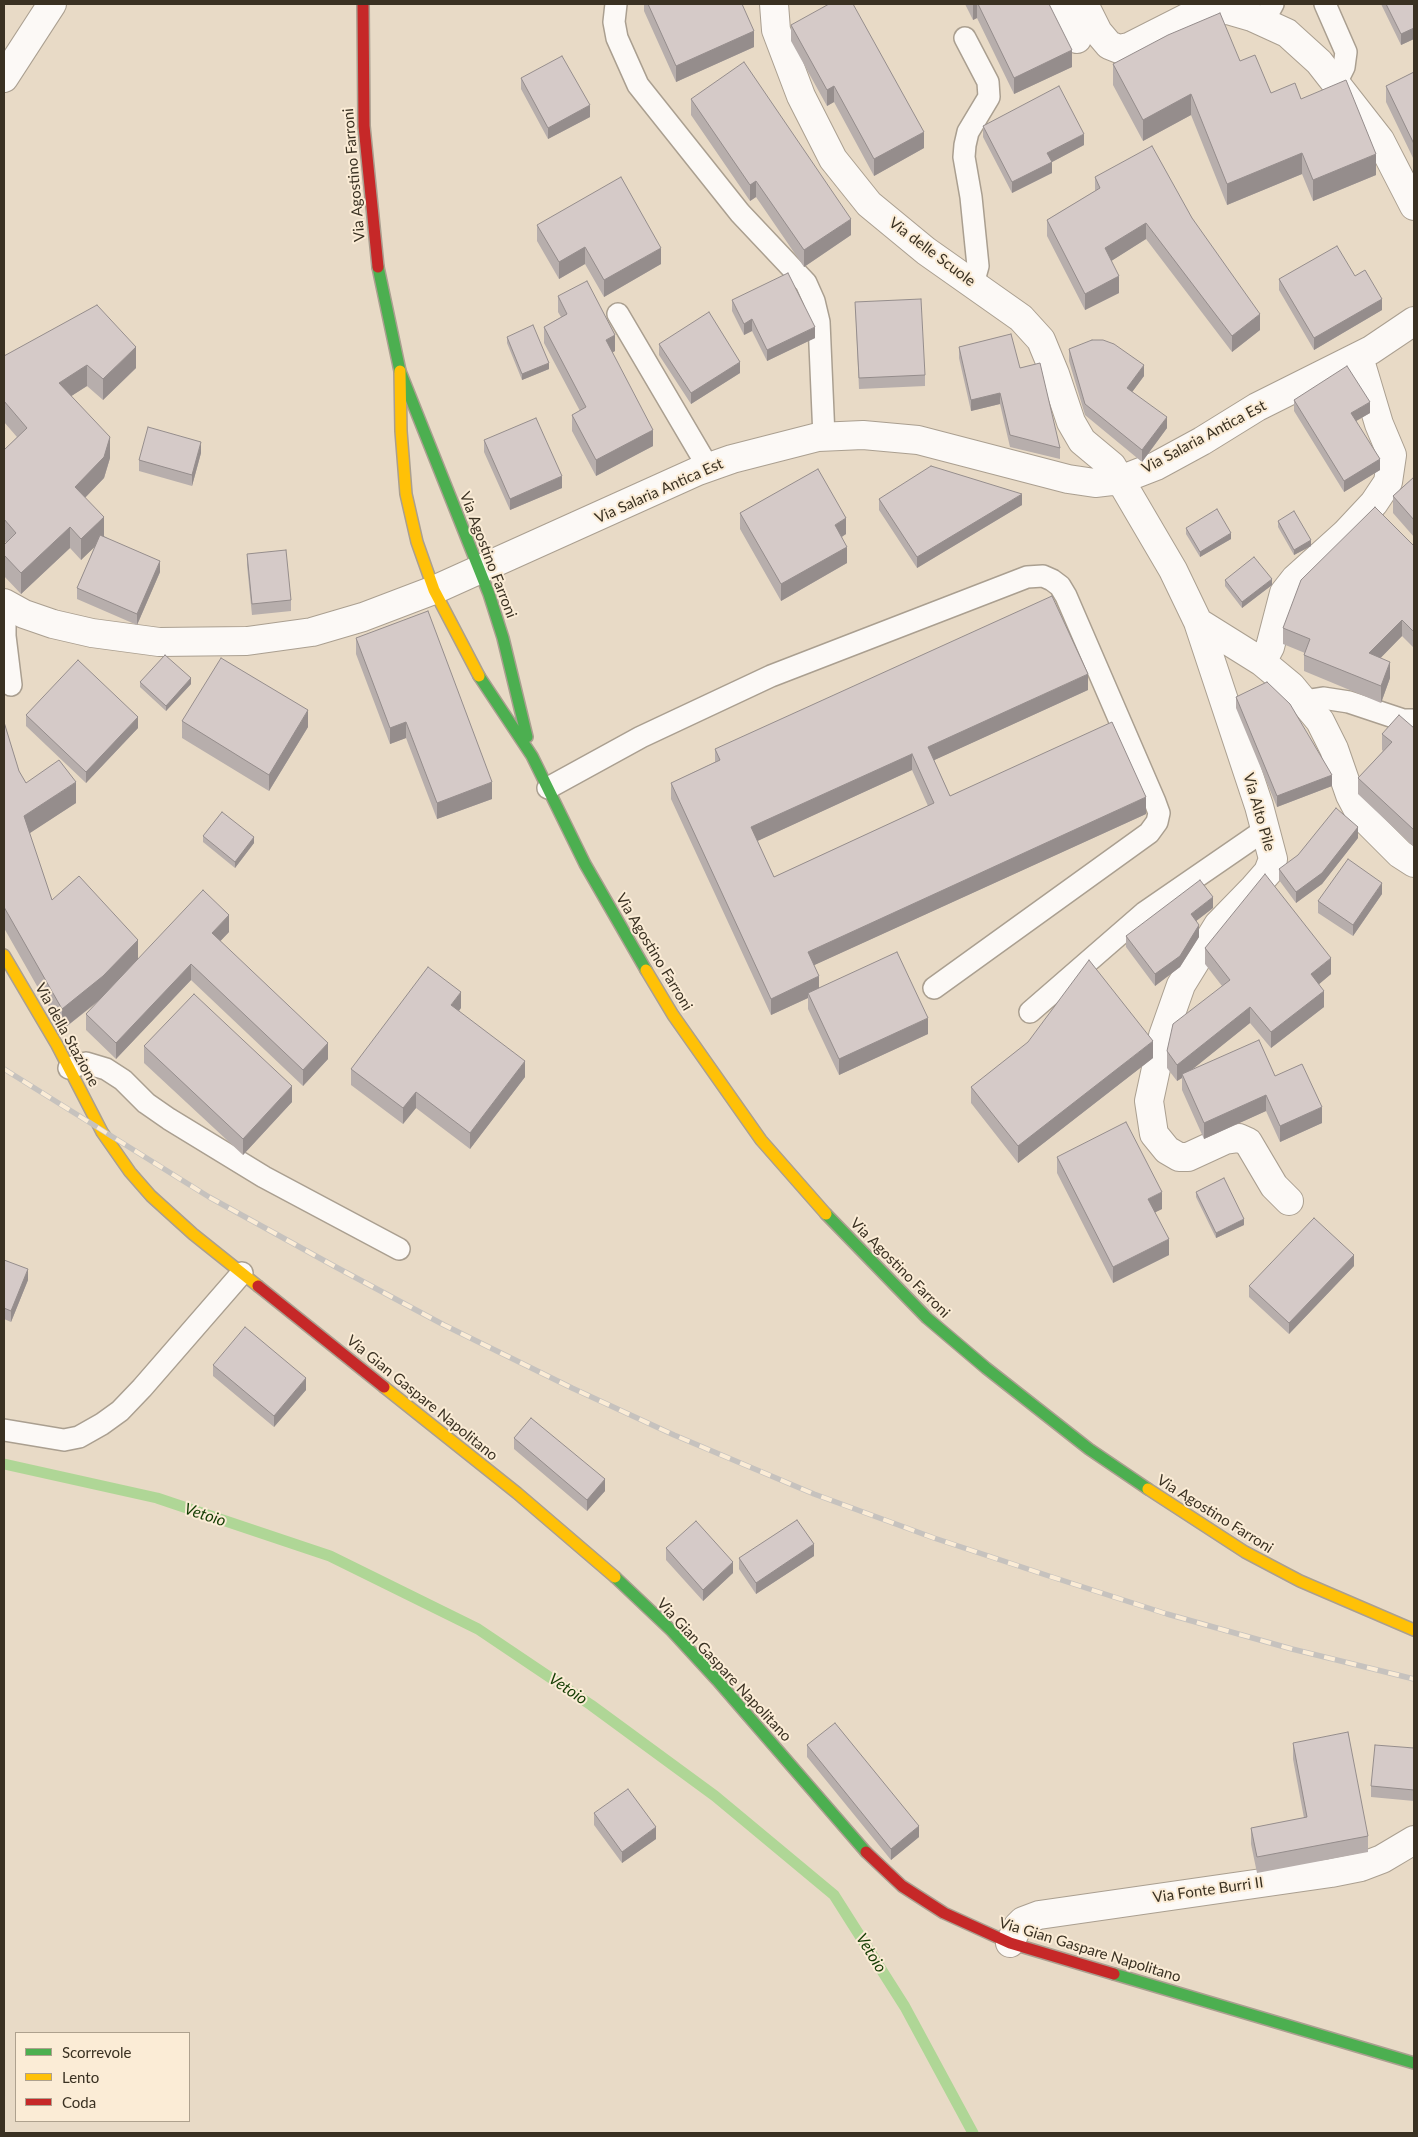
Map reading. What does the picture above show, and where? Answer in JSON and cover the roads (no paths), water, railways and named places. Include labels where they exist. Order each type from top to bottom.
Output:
[{"type":"street","points":[[4,78],[52,4]]},
{"type":"street","name":"Via Agostino Farroni","points":[[363,4],[364,126],[368,181],[378,269],[400,371],[480,570],[503,638],[532,756]]},
{"type":"street","name":"Via delle Scuole","points":[[774,4],[776,30],[797,86],[833,158],[869,204],[926,251],[1021,318],[1041,340],[1071,422],[1082,441],[1112,466],[1120,480]]},
{"type":"street","points":[[1060,4],[1077,39]]},
{"type":"street","points":[[1084,4],[1098,32],[1109,45],[1119,49],[1130,47],[1200,11],[1228,10],[1268,13],[1319,62],[1380,140],[1414,206]]},
{"type":"street","name":"Via Salaria Antica Est","points":[[7,605],[38,620],[92,633],[159,642],[247,641],[291,636],[337,626],[396,606],[708,467],[774,448],[824,437],[863,434],[918,440],[1068,479],[1095,483],[1120,480],[1156,466],[1257,408],[1359,357],[1414,322]]},
{"type":"street","points":[[1262,662],[1270,647],[1284,594],[1295,579],[1345,534],[1374,503],[1388,482],[1392,455],[1379,424],[1359,357]]},
{"type":"street","name":"Via Agostino Farroni","points":[[400,371],[401,431],[406,494],[417,542],[434,590],[476,671],[532,756],[585,864],[622,931],[673,1016],[715,1078],[761,1140],[866,1258],[926,1318],[1089,1449],[1192,1520],[1246,1552],[1300,1581],[1414,1630]]},
{"type":"street","name":"Via Alto Pile","points":[[1120,480],[1173,570],[1198,622],[1266,829],[1273,859],[1268,872],[1218,925],[1181,985],[1163,1036],[1148,1101],[1154,1134],[1167,1150],[1179,1157],[1188,1157],[1225,1140],[1239,1138],[1248,1142],[1274,1186],[1289,1201]]},
{"type":"street","points":[[1198,622],[1262,662],[1291,686],[1320,721],[1334,749],[1350,795],[1360,814],[1400,854],[1414,863]]},
{"type":"street","name":"Via della Stazione","points":[[4,955],[69,1068],[102,1132]]},
{"type":"street","name":"Via Gian Gaspare Napolitano","points":[[102,1132],[122,1161],[151,1196],[193,1234],[517,1493],[618,1580],[672,1631],[869,1855],[902,1886],[944,1913],[1010,1943],[1414,2063]]},
{"type":"street","name":"Via Fonte Burri II","points":[[1010,1943],[1018,1926],[1023,1921],[1039,1915],[1331,1873],[1361,1867],[1382,1859],[1414,1840]]},
{"type":"lane","points":[[616,4],[614,22],[617,38],[638,85],[740,213],[806,283],[814,301],[819,322],[824,437]]},
{"type":"lane","points":[[1325,4],[1346,52],[1344,67],[1336,83]]},
{"type":"lane","points":[[965,38],[988,82],[989,98],[968,132],[965,145],[964,157],[971,197],[978,266],[973,284]]},
{"type":"lane","points":[[618,314],[708,467]]},
{"type":"lane","points":[[548,788],[641,738],[771,676],[1027,577],[1043,576],[1052,580],[1060,586],[1074,614],[1155,802],[1159,813],[1157,822],[1149,833],[934,988]]},
{"type":"lane","points":[[7,605],[5,636],[11,685]]},
{"type":"lane","points":[[1304,701],[1323,698],[1341,701],[1403,720],[1414,720]]},
{"type":"lane","points":[[1030,1012],[1144,913],[1266,829]]},
{"type":"lane","points":[[69,1068],[86,1063],[106,1069],[123,1080],[146,1103],[169,1119],[264,1177],[399,1249]]},
{"type":"lane","points":[[4,1430],[64,1440],[79,1437],[102,1424],[120,1411],[142,1388],[242,1273]]},
{"type":"waterway","name":"Vetoio","points":[[4,1464],[157,1498],[330,1556],[478,1629],[591,1705],[715,1796],[834,1895],[905,2007],[973,2133]]},
{"type":"railway","points":[[4,1069],[209,1197],[334,1266],[444,1325],[572,1388],[674,1435],[814,1494],[934,1538],[1052,1577],[1167,1614],[1292,1649],[1414,1679]]}]
